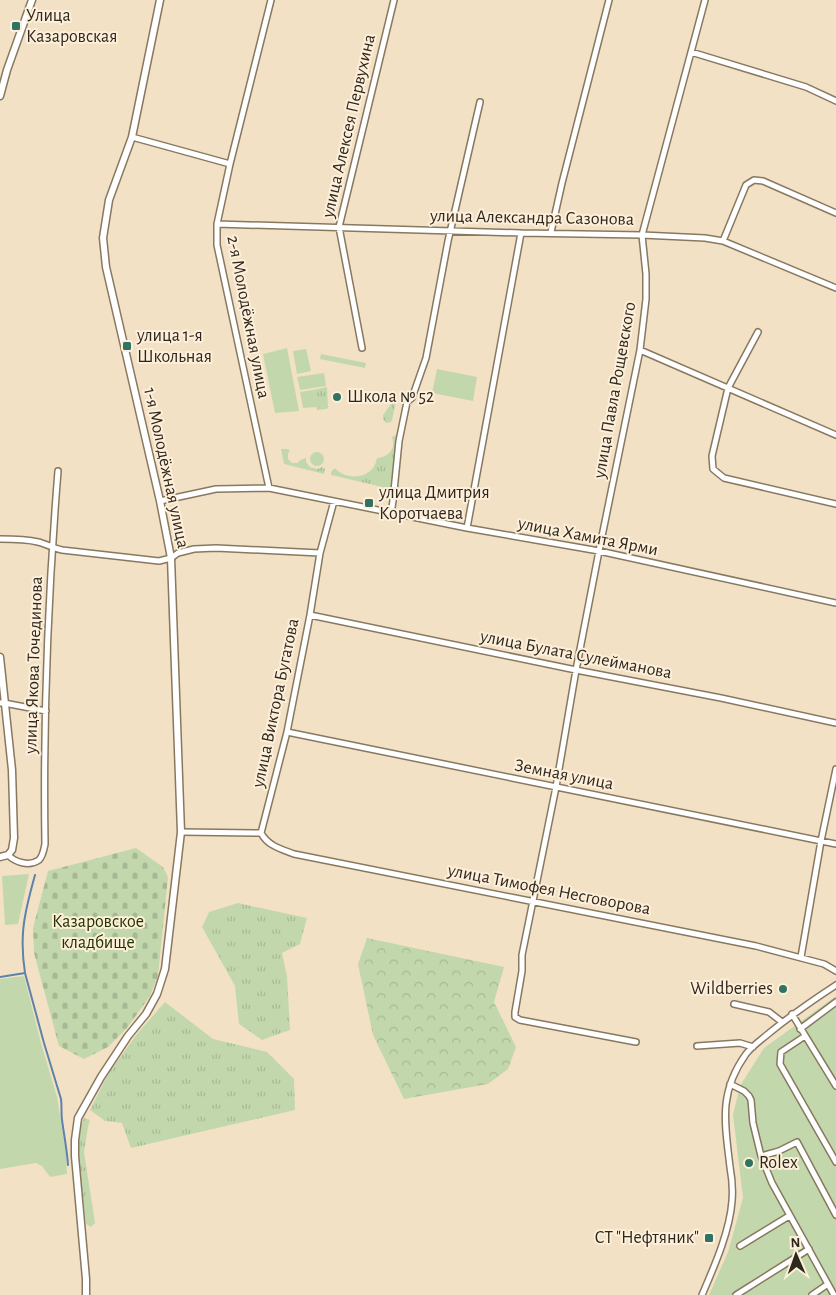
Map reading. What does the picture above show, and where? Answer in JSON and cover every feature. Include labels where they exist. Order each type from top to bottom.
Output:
[{"type":"street","points":[[0,96],[7,70],[32,0]]},
{"type":"street","name":"1-я Молодёжная улица","points":[[86,1295],[75,1156],[78,1118],[101,1077],[128,1036],[146,1014],[157,994],[165,969],[181,832],[171,558],[160,501],[106,267],[103,238],[110,200],[132,137],[160,0]]},
{"type":"street","name":"2-я Молодёжная улица","points":[[269,488],[217,245],[217,224],[270,0]]},
{"type":"street","name":"улица Алексея Первухина","points":[[362,348],[339,227],[394,0]]},
{"type":"street","points":[[551,232],[609,0]]},
{"type":"street","name":"улица Павла Рощевского","points":[[636,1042],[520,1020],[515,1017],[515,1012],[522,970],[522,955],[556,787],[599,551],[640,350],[646,299],[646,274],[642,234],[705,0]]},
{"type":"street","points":[[691,52],[806,87],[836,101]]},
{"type":"street","points":[[391,513],[394,502],[399,441],[407,402],[412,398],[426,358],[448,241],[480,102]]},
{"type":"street","points":[[132,137],[230,164]]},
{"type":"street","points":[[723,241],[746,184],[754,180],[836,213]]},
{"type":"street","name":"улица Александра Сазонова","points":[[217,224],[521,233],[642,234],[704,238],[723,241],[836,288]]},
{"type":"street","points":[[467,528],[521,233]]},
{"type":"street","points":[[758,332],[728,388],[712,456],[713,469],[724,478],[836,504]]},
{"type":"street","points":[[640,350],[836,435]]},
{"type":"street","name":"улица Якова Точединова","points":[[8,854],[13,860],[22,863],[32,862],[40,859],[45,844],[46,711],[52,548],[58,471]]},
{"type":"street","points":[[160,501],[216,489],[269,488],[334,501]]},
{"type":"street","name":"улица Хамита Ярми","points":[[334,501],[467,528],[599,551],[836,603]]},
{"type":"street","name":"улица Виктора Бугатова","points":[[261,833],[287,732],[320,554],[334,501]]},
{"type":"street","points":[[0,539],[38,542],[52,548],[159,561],[194,549],[216,548],[320,554]]},
{"type":"street","name":"улица Булата Сулейманова","points":[[310,615],[836,723]]},
{"type":"street","points":[[0,657],[2,703],[12,770],[14,828],[12,850],[0,857]]},
{"type":"street","points":[[2,703],[46,711]]},
{"type":"street","name":"Земная улица","points":[[287,732],[836,844]]},
{"type":"street","points":[[801,957],[821,841],[836,769]]},
{"type":"street","points":[[181,832],[261,833]]},
{"type":"street","name":"улица Тимофея Несговорова","points":[[261,833],[265,840],[275,847],[294,854],[756,946],[801,957],[836,970]]},
{"type":"street","points":[[702,1295],[731,1213],[733,1192],[725,1108],[730,1084],[740,1065],[753,1047],[792,1014],[836,985]]},
{"type":"street","points":[[800,1029],[836,1002]]},
{"type":"street","points":[[734,1004],[769,1012],[782,1022]]},
{"type":"street","points":[[792,1014],[836,1086]]},
{"type":"street","points":[[805,1036],[781,1052],[780,1064],[836,1162]]},
{"type":"street","points":[[697,1046],[740,1043],[753,1047]]},
{"type":"street","points":[[730,1084],[744,1091],[751,1100],[753,1123],[761,1156],[772,1183],[834,1295]]},
{"type":"street","points":[[761,1156],[779,1151],[797,1142],[836,1215]]},
{"type":"street","points":[[740,1246],[789,1216]]},
{"type":"street","points":[[736,1295],[809,1249]]},
{"type":"street","points":[[812,1295],[828,1284]]},
{"type":"green space","points":[[287,348],[299,411],[275,413],[263,354]]},
{"type":"green space","points":[[306,349],[311,371],[297,374],[293,351]]},
{"type":"green space","points":[[321,354],[366,363],[365,368],[320,359]]},
{"type":"green space","points":[[437,369],[477,377],[473,401],[432,393]]},
{"type":"green space","points":[[324,373],[326,386],[300,390],[297,377]]},
{"type":"green space","points":[[327,387],[328,408],[317,410],[313,390]]},
{"type":"green space","points":[[313,390],[317,407],[303,408],[300,392]]},
{"type":"green space","points":[[396,397],[392,420],[386,423],[383,415]]},
{"type":"green space","points":[[396,435],[391,489],[331,475],[335,468],[348,476],[368,473],[374,467],[377,458],[385,456],[390,452],[393,445],[392,437]]},
{"type":"green space","points":[[281,449],[288,449],[290,451],[288,459],[292,463],[298,463],[306,458],[306,462],[310,467],[317,469],[322,467],[325,469],[324,474],[284,464]]},
{"type":"green space","points":[[317,452],[322,454],[324,459],[322,464],[317,466],[312,464],[310,459],[312,454]]},
{"type":"green space","name":"Казаровское кладбище","points":[[136,848],[163,867],[168,877],[158,976],[150,996],[127,1028],[108,1047],[84,1059],[59,1046],[34,953],[33,928],[48,871]]},
{"type":"green space","points":[[29,874],[18,924],[5,925],[2,876]]},
{"type":"green space","points":[[238,903],[307,918],[300,944],[282,953],[287,976],[290,1030],[262,1040],[239,1024],[235,986],[202,927],[209,912]]},
{"type":"green space","points":[[367,938],[504,967],[494,1002],[516,1047],[508,1069],[488,1084],[404,1099],[373,1035],[358,964]]},
{"type":"green space","points":[[24,976],[57,1097],[66,1154],[67,1174],[50,1177],[42,1166],[36,1163],[0,1169],[0,979]]},
{"type":"green space","points":[[836,996],[836,1295],[709,1295],[728,1252],[743,1198],[733,1115],[740,1086],[764,1048]]},
{"type":"green space","points":[[165,1002],[213,1039],[267,1052],[294,1079],[295,1110],[131,1148],[122,1123],[105,1121],[90,1110],[108,1074],[137,1034]]},
{"type":"green space","points":[[84,1118],[90,1120],[84,1152],[95,1223],[91,1227],[86,1224],[78,1151],[79,1130]]},
{"type":"waterway","points":[[25,973],[23,958],[24,926],[35,875]]},
{"type":"waterway","points":[[0,977],[25,973],[61,1099],[68,1165]]},
{"type":"place","name":"Улица Казаровская","points":[[16,26]]},
{"type":"place","name":"улица 1-я Школьная","points":[[127,346]]},
{"type":"place","name":"Школа № 52","points":[[337,397]]},
{"type":"place","name":"улица Дмитрия Коротчаева","points":[[369,503]]},
{"type":"place","name":"Wildberries","points":[[783,989]]},
{"type":"place","name":"Rolex","points":[[749,1163]]},
{"type":"place","name":"СТ \"Нефтяник\"","points":[[709,1238]]}]
